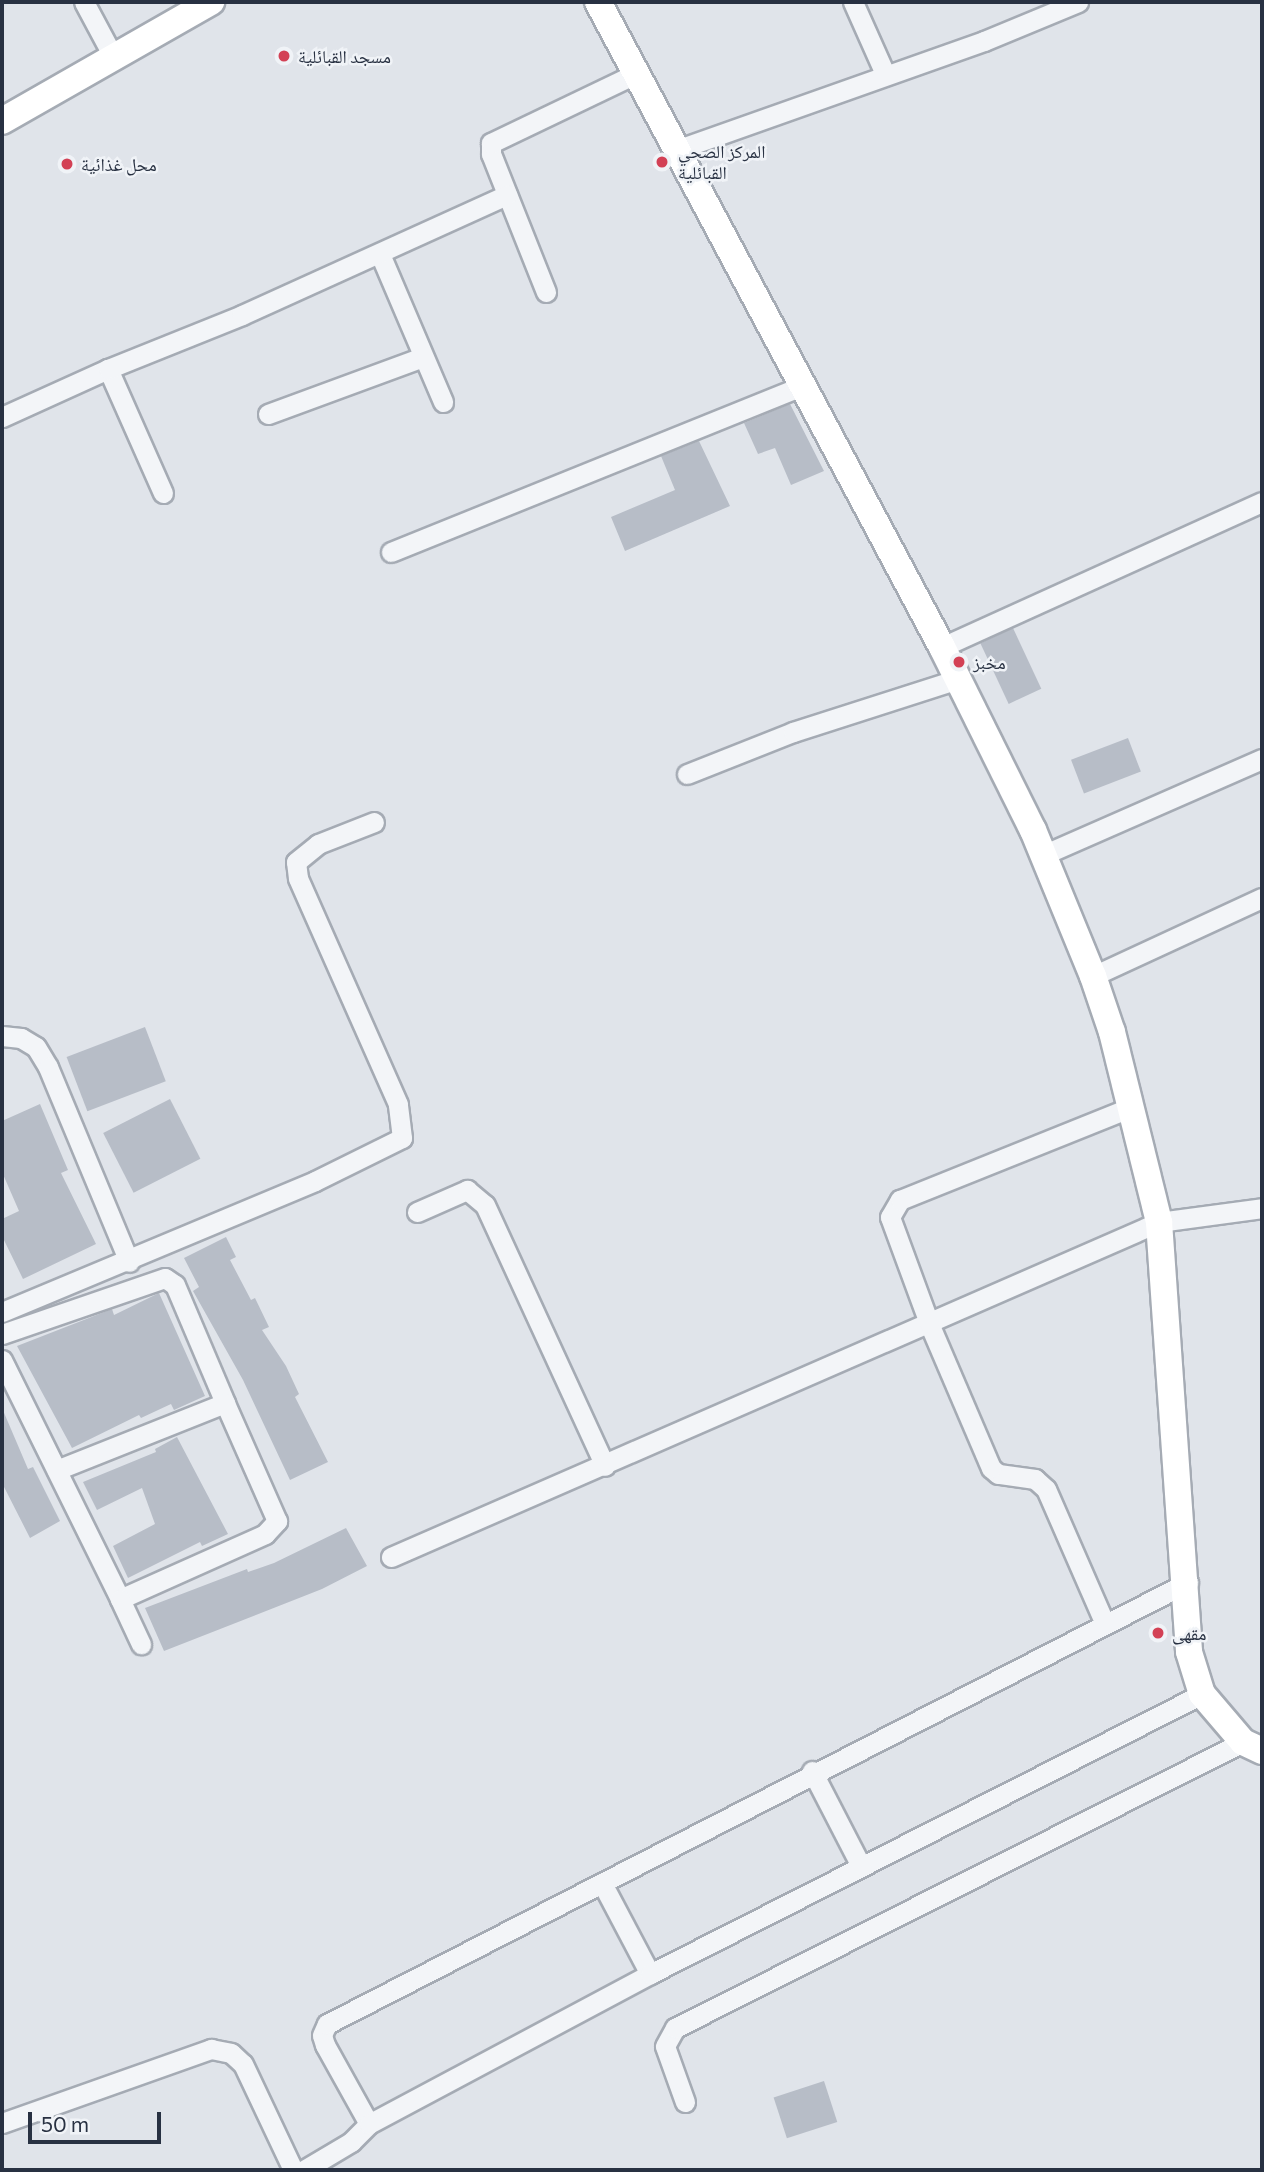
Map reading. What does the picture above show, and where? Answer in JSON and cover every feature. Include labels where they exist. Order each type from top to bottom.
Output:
[{"type":"main road","points":[[2,121],[211,2]]},
{"type":"main road","points":[[598,2],[942,647],[1043,855],[1093,976],[1131,1107],[1159,1222],[1188,1582],[1189,1652],[1202,1694],[1253,1747]]},
{"type":"street","points":[[84,2],[114,58]]},
{"type":"street","points":[[853,2],[885,75]]},
{"type":"street","points":[[678,149],[1078,2]]},
{"type":"street","points":[[546,292],[491,143],[637,73]]},
{"type":"street","points":[[2,417],[108,369],[380,254],[508,195]]},
{"type":"street","points":[[380,254],[443,402]]},
{"type":"street","points":[[268,414],[423,357]]},
{"type":"street","points":[[108,369],[163,494]]},
{"type":"street","points":[[391,552],[804,385]]},
{"type":"street","points":[[942,647],[1262,502]]},
{"type":"street","points":[[687,774],[793,732],[958,679]]},
{"type":"street","points":[[1043,855],[1262,759]]},
{"type":"street","points":[[2,1312],[130,1262],[316,1181],[402,1138],[398,1104],[298,878],[296,862],[318,844],[374,822]]},
{"type":"street","points":[[1093,976],[1262,898]]},
{"type":"street","points":[[2,1036],[21,1038],[36,1047],[42,1057],[130,1262]]},
{"type":"street","points":[[1105,1624],[1046,1489],[1035,1479],[998,1474],[991,1468],[929,1323],[890,1217],[900,1199],[1131,1107]]},
{"type":"street","points":[[417,1212],[467,1190],[485,1205],[606,1466]]},
{"type":"street","points":[[391,1557],[606,1466],[1159,1222],[1262,1208]]},
{"type":"street","points":[[2,1334],[166,1278],[175,1285],[277,1521],[265,1534],[120,1599]]},
{"type":"street","points":[[2,1360],[141,1644]]},
{"type":"street","points":[[57,1470],[225,1403]]},
{"type":"street","points":[[369,2123],[325,2045],[322,2035],[327,2024],[813,1771],[1188,1582]]},
{"type":"street","points":[[303,2170],[351,2142],[369,2123],[650,1974],[1202,1694]]},
{"type":"street","points":[[685,2102],[665,2046],[675,2028],[1253,1747]]},
{"type":"street","points":[[813,1771],[861,1866]]},
{"type":"street","points":[[602,1883],[650,1974]]},
{"type":"street","points":[[2,2123],[211,2049],[230,2053],[243,2064],[293,2170]]},
{"type":"building","points":[[790,404],[824,471],[791,485],[775,448],[758,454],[744,423]]},
{"type":"building","points":[[699,441],[730,506],[625,551],[611,517],[675,490],[661,456]]},
{"type":"building","points":[[1013,628],[1041,689],[1009,704],[980,643]]},
{"type":"building","points":[[1128,738],[1141,772],[1084,793],[1071,760]]},
{"type":"building","points":[[145,1027],[166,1081],[87,1111],[67,1057]]},
{"type":"building","points":[[170,1099],[200,1159],[134,1193],[103,1133]]},
{"type":"building","points":[[40,1104],[68,1170],[61,1173],[96,1244],[23,1279],[2,1236],[2,1219],[19,1211],[2,1172],[2,1121]]},
{"type":"building","points":[[226,1237],[236,1257],[230,1260],[251,1300],[255,1298],[269,1327],[262,1330],[286,1366],[299,1394],[295,1397],[328,1462],[290,1480],[243,1380],[193,1291],[199,1287],[184,1258]]},
{"type":"building","points":[[159,1293],[205,1396],[174,1410],[171,1404],[141,1418],[139,1415],[72,1448],[17,1346],[112,1309],[114,1315]]},
{"type":"building","points":[[2,1408],[28,1469],[33,1467],[60,1521],[30,1538],[2,1483]]},
{"type":"building","points":[[177,1437],[228,1534],[202,1546],[200,1542],[128,1578],[113,1546],[155,1524],[142,1488],[97,1510],[83,1482],[156,1452],[155,1449]]},
{"type":"building","points":[[346,1528],[367,1566],[322,1589],[164,1651],[145,1608],[247,1569],[248,1572],[274,1563]]},
{"type":"building","points":[[824,2081],[837,2122],[787,2138],[774,2097]]},
{"type":"place","name":"مسجد القبائلية","points":[[284,56]]},
{"type":"place","name":"المركز الصحي القبائلية","points":[[662,162]]},
{"type":"place","name":"محل غذائية","points":[[67,164]]},
{"type":"place","name":"مخبز","points":[[959,662]]},
{"type":"place","name":"مقهى","points":[[1158,1633]]}]
